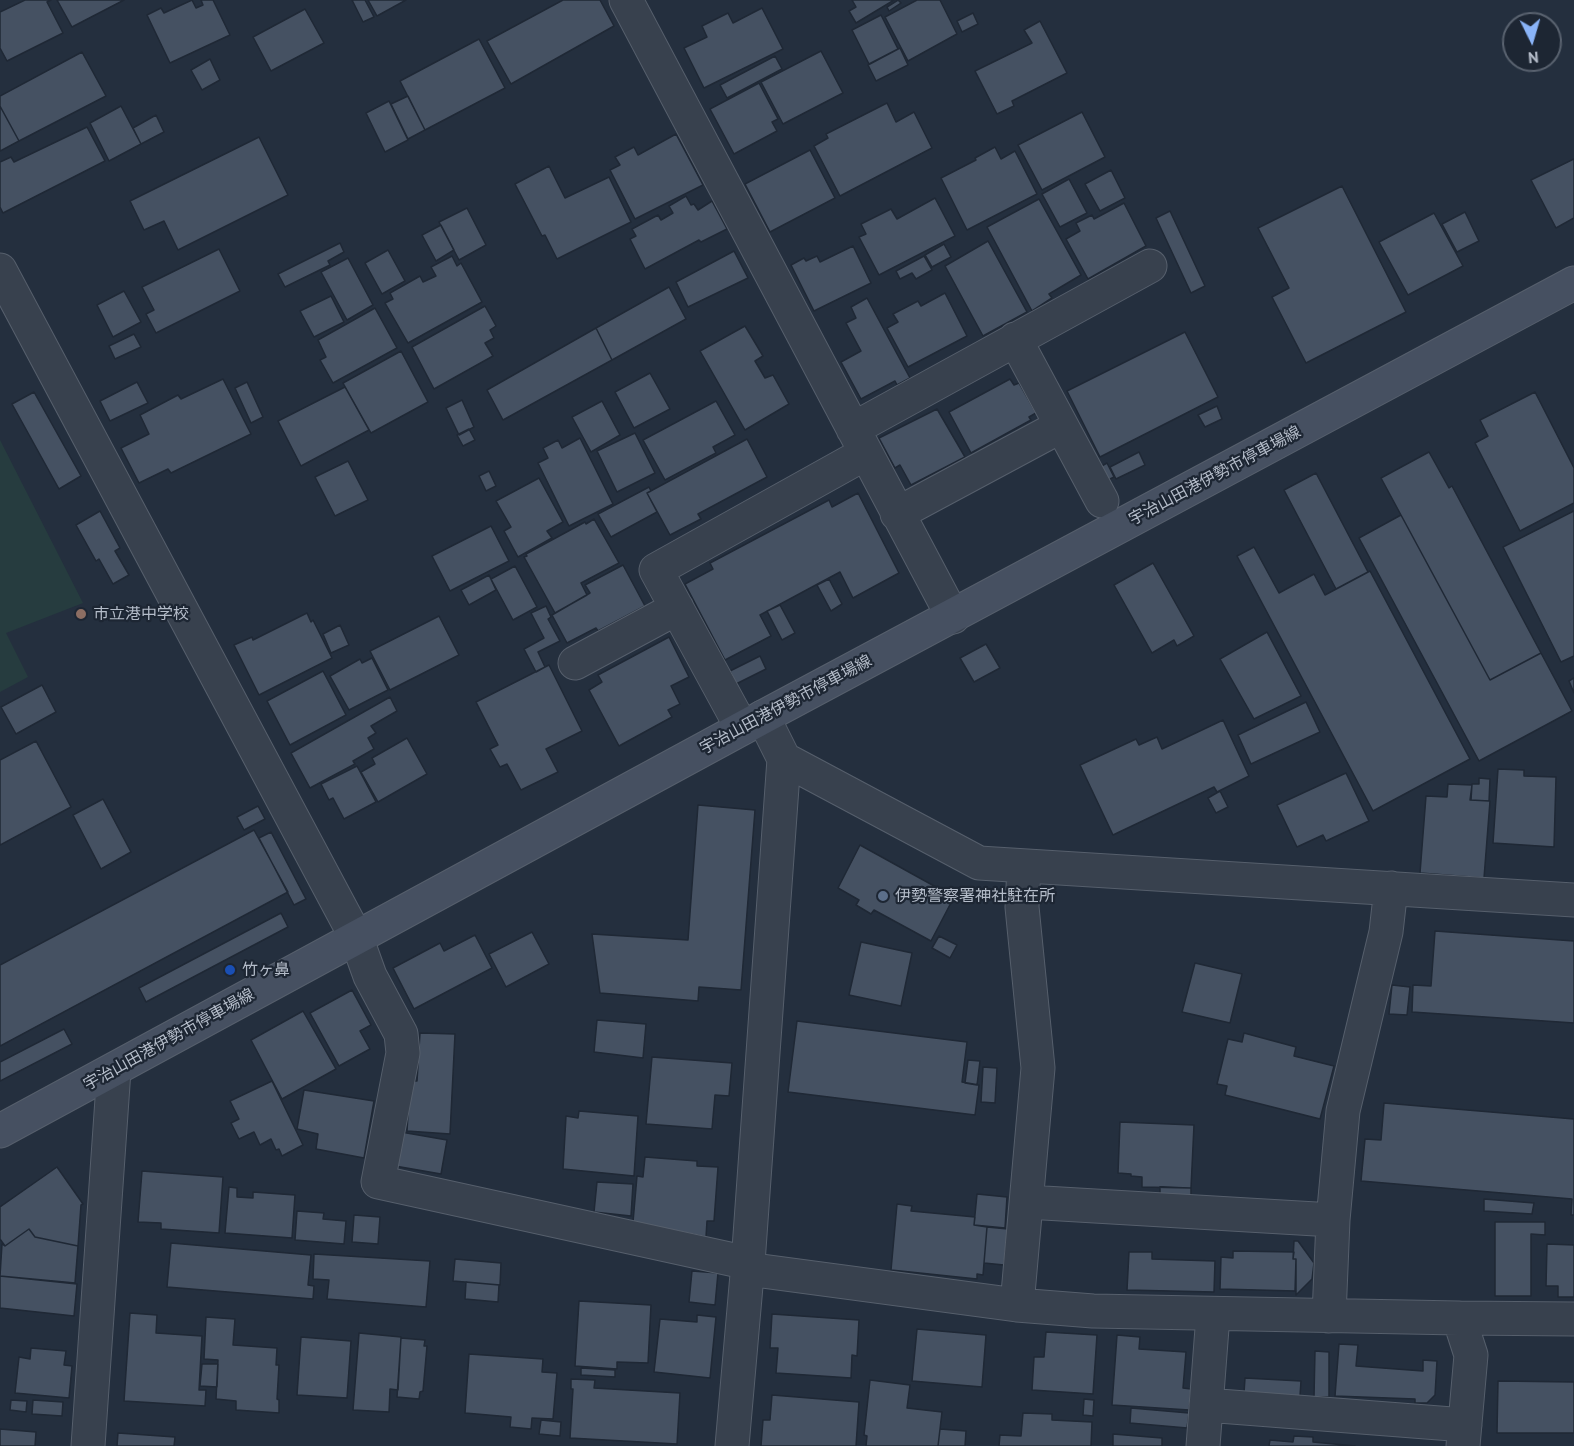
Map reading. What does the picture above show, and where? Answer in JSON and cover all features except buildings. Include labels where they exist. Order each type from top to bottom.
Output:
[{"type":"main road","name":"宇治山田港伊勢市停車場線","points":[[0,1131],[753,723],[1574,283]]},
{"type":"street","points":[[626,0],[953,617]]},
{"type":"street","points":[[1150,266],[1015,339],[860,441],[656,570],[677,608],[753,723],[784,759],[979,863],[1574,900]]},
{"type":"street","points":[[0,270],[356,937],[370,976],[401,1034],[402,1053],[378,1182],[747,1266],[1017,1305],[1093,1311],[1212,1315],[1574,1319]]},
{"type":"street","points":[[1015,339],[1102,501]]},
{"type":"street","points":[[897,514],[1061,426]]},
{"type":"street","points":[[575,663],[677,608]]},
{"type":"street","points":[[732,1446],[784,759]]},
{"type":"street","points":[[1017,1305],[1038,1068],[1022,907],[1024,867]]},
{"type":"street","points":[[1329,1316],[1333,1220],[1343,1111],[1386,932],[1391,888]]},
{"type":"street","points":[[87,1446],[114,1070]]},
{"type":"street","points":[[1027,1202],[1333,1220]]},
{"type":"street","points":[[1203,1446],[1212,1315]]},
{"type":"street","points":[[1206,1405],[1464,1435],[1471,1355],[1459,1318]]},
{"type":"green space","points":[[0,440],[83,603],[6,633],[28,677],[0,692]]},
{"type":"place","name":"市立港中学校","points":[[81,614]]},
{"type":"place","name":"伊勢警察署神社駐在所","points":[[883,896]]},
{"type":"place","name":"竹ヶ鼻","points":[[230,970]]}]
